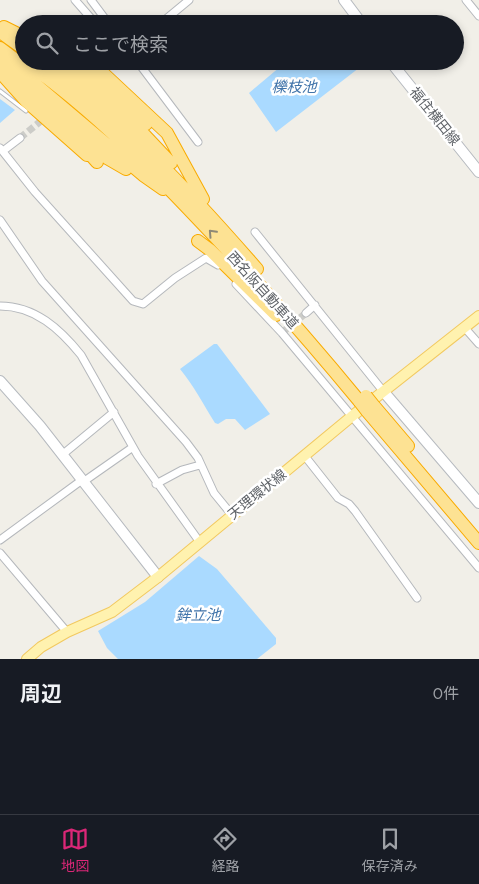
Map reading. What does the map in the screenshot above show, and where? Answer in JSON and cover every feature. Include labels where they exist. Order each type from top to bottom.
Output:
[{"type":"highway","points":[[0,27],[15,33]]},
{"type":"highway","points":[[0,27],[15,38]]},
{"type":"highway","points":[[0,27],[15,41]]},
{"type":"highway","points":[[0,49],[15,62]]},
{"type":"highway","points":[[0,49],[15,60]]},
{"type":"highway","name":"西名阪自動車道","points":[[0,49],[15,56]]},
{"type":"highway","points":[[0,59],[138,176]]},
{"type":"highway","points":[[0,64],[107,158],[164,189]]},
{"type":"highway","points":[[0,64],[28,98],[87,149],[97,162],[26,101],[0,72]]},
{"type":"highway","points":[[24,70],[143,175],[190,210]]},
{"type":"highway","points":[[28,70],[80,109],[190,210]]},
{"type":"highway","name":"西名阪自動車道","points":[[36,70],[82,106],[152,170],[244,268],[340,378],[367,404],[479,530]]},
{"type":"highway","name":"西名阪自動車道","points":[[52,70],[142,144],[213,217],[479,543]]},
{"type":"highway","points":[[59,70],[140,134],[161,155],[213,217]]},
{"type":"highway","points":[[68,70],[137,127],[159,148],[213,217]]},
{"type":"highway","points":[[77,70],[151,133],[213,217]]},
{"type":"highway","points":[[84,70],[154,132],[213,217]]},
{"type":"highway","points":[[94,70],[156,128],[213,217]]},
{"type":"highway","points":[[198,241],[210,250],[272,312],[331,374],[340,378]]},
{"type":"main road","name":"天理環状線","points":[[27,659],[41,647],[67,632],[112,612],[158,577],[199,541],[383,391],[479,316]]},
{"type":"street","points":[[75,0],[88,15]]},
{"type":"street","points":[[91,0],[102,15]]},
{"type":"street","points":[[171,15],[189,0]]},
{"type":"street","points":[[344,0],[355,15]]},
{"type":"street","points":[[466,0],[479,16]]},
{"type":"street","points":[[144,70],[198,142]]},
{"type":"street","name":"福住横田線","points":[[397,70],[479,172]]},
{"type":"street","points":[[20,138],[2,150],[36,192],[133,301],[143,304],[175,278],[206,258],[213,260],[283,332],[351,417],[479,568]]},
{"type":"street","points":[[0,220],[42,281],[186,442],[198,458],[214,493],[232,515]]},
{"type":"street","points":[[255,232],[383,391],[479,503]]},
{"type":"street","points":[[306,313],[315,305]]},
{"type":"street","points":[[0,306],[14,306],[33,313],[49,322],[69,340],[81,355],[156,484],[199,541]]},
{"type":"street","points":[[464,327],[479,344]]},
{"type":"street","points":[[0,381],[83,481],[158,577]]},
{"type":"street","points":[[62,455],[114,412]]},
{"type":"street","points":[[0,540],[133,447]]},
{"type":"street","points":[[304,455],[338,498],[349,504],[356,511],[417,598]]},
{"type":"street","points":[[156,484],[182,470],[200,465]]},
{"type":"street","points":[[0,553],[67,632]]},
{"type":"lane","points":[[0,91],[26,111]]},
{"type":"water","name":"櫟枝池","points":[[276,70],[356,70],[276,132],[249,93]]},
{"type":"water","points":[[0,99],[15,110],[0,123]]},
{"type":"water","points":[[214,344],[217,344],[270,414],[245,430],[235,419],[226,419],[218,424],[215,423],[180,369]]},
{"type":"water","name":"鉾立池","points":[[199,556],[217,569],[276,638],[276,644],[257,659],[118,659],[107,648],[98,631],[145,602]]},
{"type":"tunnel","points":[[20,138],[47,116]]},
{"type":"tunnel","points":[[284,331],[306,313]]}]
